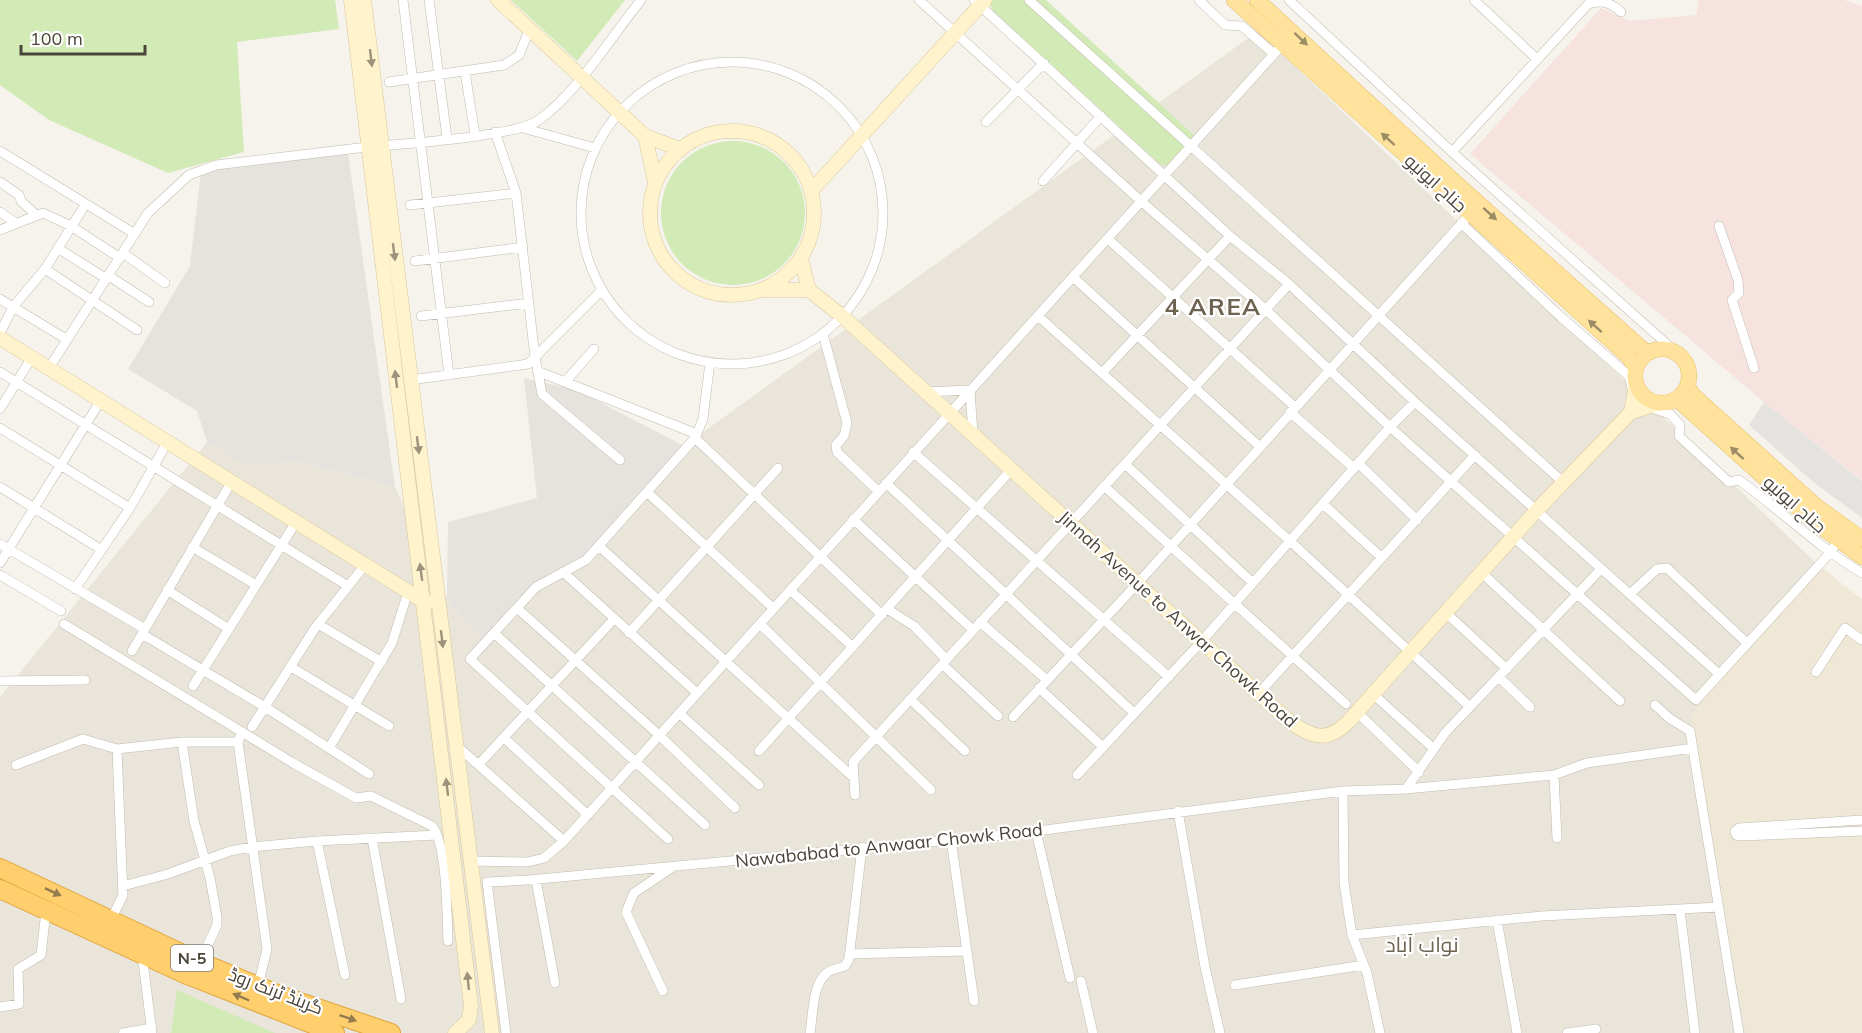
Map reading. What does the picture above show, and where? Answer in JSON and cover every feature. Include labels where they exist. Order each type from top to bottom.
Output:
[{"type":"highway","name":"گرینڈ ٹرنک روڈ","points":[[0,868],[200,962],[258,986],[278,1003],[334,1033]]},
{"type":"highway","name":"گرینڈ ٹرنک روڈ","points":[[0,890],[142,954],[278,1003],[391,1033]]},
{"type":"main road","name":"جناح ایونیو","points":[[1234,0],[1279,49],[1465,219],[1628,356],[1636,368]]},
{"type":"main road","name":"جناح ایونیو","points":[[1257,0],[1647,353]]},
{"type":"main road","points":[[1663,349],[1679,355],[1688,369],[1687,386],[1677,399],[1660,403],[1645,398],[1636,400],[1636,368],[1647,353],[1663,349]]},
{"type":"main road","name":"جناح ایونیو","points":[[1687,386],[1694,396],[1816,506],[1862,539]]},
{"type":"main road","name":"جناح ایونیو","points":[[1677,399],[1834,547],[1862,557]]},
{"type":"street","points":[[351,0],[374,146],[458,818],[470,861],[492,1033]]},
{"type":"street","points":[[364,0],[374,146]]},
{"type":"street","points":[[403,0],[449,375]]},
{"type":"street","points":[[429,0],[447,138]]},
{"type":"street","points":[[498,0],[645,136],[680,149]]},
{"type":"street","points":[[49,368],[148,213],[189,175],[201,168],[523,128],[539,121],[582,76],[640,0]]},
{"type":"street","points":[[919,0],[1142,202],[1265,309],[1390,427],[1696,699],[1834,547]]},
{"type":"street","points":[[1029,0],[1564,483]]},
{"type":"street","points":[[470,861],[528,862],[544,858],[564,841],[1279,49],[1242,26],[1225,25],[1199,0]]},
{"type":"street","points":[[1289,0],[1452,152],[1679,355]]},
{"type":"street","points":[[1474,0],[1538,59]]},
{"type":"street","points":[[1452,152],[1590,2],[1601,0],[1614,5],[1621,12],[1618,0]]},
{"type":"street","points":[[812,190],[980,2],[1230,236],[1289,284],[1415,402],[1719,674]]},
{"type":"street","points":[[389,82],[438,77],[504,65],[514,60],[530,28]]},
{"type":"street","points":[[986,122],[1044,63]]},
{"type":"street","points":[[708,64],[760,64],[784,71],[829,97],[847,114],[862,135],[880,180],[882,229],[870,276],[842,316],[823,334],[806,345],[769,359],[740,364],[710,363],[677,354],[647,339],[630,325],[601,291],[586,253],[580,220],[586,171],[595,148],[620,111],[638,94],[660,80],[683,70],[708,64]]},
{"type":"street","points":[[465,72],[475,135]]},
{"type":"street","points":[[1043,181],[1101,116]]},
{"type":"street","points":[[523,128],[595,148]]},
{"type":"street","points":[[761,290],[784,278],[801,259],[811,237],[815,213],[812,190],[800,165],[781,146],[757,134],[730,130],[704,136],[680,149],[666,164],[655,182],[649,213],[655,244],[673,271],[699,289],[730,296],[761,290],[810,291],[801,259]]},
{"type":"street","points":[[495,132],[516,193],[535,357],[542,394],[620,460]]},
{"type":"street","points":[[645,136],[655,182]]},
{"type":"street","points":[[0,151],[135,234]]},
{"type":"street","points":[[0,182],[20,195],[21,201],[35,214]]},
{"type":"street","points":[[410,205],[516,193]]},
{"type":"street","points":[[0,333],[14,308],[59,249],[85,205]]},
{"type":"street","points":[[0,212],[16,223]]},
{"type":"street","points":[[0,230],[35,214],[44,213],[122,255],[165,283]]},
{"type":"street","points":[[1013,717],[1137,584],[1465,219],[1561,317],[1629,375],[1636,400]]},
{"type":"street","points":[[1719,226],[1738,280],[1739,293],[1732,300],[1754,368]]},
{"type":"street","points":[[385,231],[410,380],[420,517]]},
{"type":"street","points":[[1102,372],[1230,236]]},
{"type":"street","points":[[1108,239],[1230,348],[1292,409],[1417,520]]},
{"type":"street","points":[[415,261],[523,248]]},
{"type":"street","points":[[59,249],[149,302]]},
{"type":"street","points":[[45,269],[137,330]]},
{"type":"street","points":[[1074,277],[1259,446]]},
{"type":"street","points":[[855,795],[853,762],[1289,284]]},
{"type":"street","points":[[410,380],[515,368],[528,364],[601,291]]},
{"type":"street","name":"Jinnah Avenue to Anwar Chowk Road","points":[[810,291],[842,316],[1201,642],[1307,734],[1324,736],[1339,731],[1352,708],[1373,694],[1636,400]]},
{"type":"street","points":[[0,299],[66,339]]},
{"type":"street","points":[[421,316],[529,303]]},
{"type":"street","points":[[1038,316],[1290,541],[1470,708]]},
{"type":"street","points":[[823,334],[847,423],[844,436],[836,445],[837,452],[878,492]]},
{"type":"street","points":[[0,338],[408,592],[431,602]]},
{"type":"street","points":[[565,382],[594,349]]},
{"type":"street","points":[[0,408],[32,357]]},
{"type":"street","points":[[668,839],[470,659],[536,587],[586,560],[696,436],[703,419],[710,363]]},
{"type":"street","points":[[537,371],[696,436],[754,495],[885,612],[914,626],[944,662],[998,716]]},
{"type":"street","points":[[0,372],[348,586]]},
{"type":"street","points":[[925,392],[970,390]]},
{"type":"street","points":[[970,390],[973,435]]},
{"type":"street","points":[[0,563],[4,546],[34,508],[101,400]]},
{"type":"street","points":[[1636,400],[1660,403]]},
{"type":"street","points":[[1636,400],[1670,414],[1680,425],[1679,436],[1729,482],[1739,480],[1834,547],[1862,573]]},
{"type":"street","points":[[1077,775],[1201,642],[1390,427],[1415,402]]},
{"type":"street","points":[[0,428],[130,508]]},
{"type":"street","points":[[75,589],[130,508],[168,441]]},
{"type":"street","points":[[913,452],[1168,677]]},
{"type":"street","points":[[1259,693],[1475,455]]},
{"type":"street","points":[[1125,464],[1253,583]]},
{"type":"street","points":[[629,633],[778,468]]},
{"type":"street","points":[[759,751],[1011,471]]},
{"type":"street","points":[[132,651],[232,481]]},
{"type":"street","points":[[886,483],[1134,713]]},
{"type":"street","points":[[1104,486],[1234,605],[1352,708],[1419,772]]},
{"type":"street","points":[[0,487],[102,550]]},
{"type":"street","points":[[647,492],[773,608]]},
{"type":"street","points":[[1323,504],[1382,558]]},
{"type":"street","points":[[853,519],[973,630]]},
{"type":"street","points":[[193,686],[296,522]]},
{"type":"street","points":[[4,546],[369,774]]},
{"type":"street","points":[[599,546],[854,778]]},
{"type":"street","points":[[192,547],[256,585]]},
{"type":"street","points":[[252,727],[318,624],[365,565]]},
{"type":"street","points":[[1629,594],[1657,569],[1667,568],[1747,643]]},
{"type":"street","points":[[1406,789],[1445,733],[1601,569]]},
{"type":"street","points":[[563,572],[697,693]]},
{"type":"street","points":[[1482,573],[1620,702]]},
{"type":"street","points":[[0,575],[61,611]]},
{"type":"street","points":[[167,590],[229,629]]},
{"type":"street","points":[[790,590],[853,647]]},
{"type":"street","points":[[329,748],[392,643],[408,592]]},
{"type":"street","points":[[431,602],[456,745],[458,818],[471,1006],[468,1020],[455,1033]]},
{"type":"street","points":[[517,608],[659,735],[735,808]]},
{"type":"street","points":[[1446,614],[1507,669]]},
{"type":"street","points":[[479,764],[553,685],[574,659],[614,619]]},
{"type":"street","points":[[980,622],[1047,680]]},
{"type":"street","points":[[64,624],[356,798],[371,796],[432,826],[438,835],[444,875],[448,941]]},
{"type":"street","points":[[318,624],[382,662]]},
{"type":"street","points":[[760,624],[931,790]]},
{"type":"street","points":[[1816,672],[1845,628],[1862,640]]},
{"type":"street","points":[[494,633],[637,760],[705,825]]},
{"type":"street","points":[[291,667],[356,704],[389,726]]},
{"type":"street","points":[[1499,677],[1530,707]]},
{"type":"street","points":[[0,681],[85,680]]},
{"type":"street","points":[[1040,688],[1103,747]]},
{"type":"street","points":[[1373,694],[1434,750]]},
{"type":"street","points":[[910,699],[965,751]]},
{"type":"street","points":[[1655,705],[1669,718],[1690,731],[1739,1033]]},
{"type":"street","points":[[679,713],[759,785]]},
{"type":"street","points":[[242,732],[238,742],[267,949],[258,986]]},
{"type":"street","points":[[504,738],[588,815]]},
{"type":"street","points":[[16,765],[75,740],[83,739],[117,749],[182,742],[238,742]]},
{"type":"street","points":[[182,742],[194,821],[203,860],[210,878],[217,925],[200,962]]},
{"type":"street","points":[[456,745],[564,841]]},
{"type":"street","name":"Nawababad to Anwaar Chowk Road","points":[[506,1033],[487,882],[536,880],[1035,831],[1343,791],[1406,789],[1554,775],[1587,763],[1693,748]]},
{"type":"street","points":[[111,920],[123,895],[117,749]]},
{"type":"street","points":[[1554,775],[1557,838]]},
{"type":"street","points":[[1343,791],[1344,883],[1352,935],[1364,965],[1380,1033]]},
{"type":"street","points":[[1178,811],[1205,967],[1220,1033]]},
{"type":"street","points":[[1862,820],[1739,828],[1735,831],[1736,835],[1741,836],[1862,831]]},
{"type":"street","points":[[1035,831],[1070,978]]},
{"type":"street","points":[[123,886],[252,847],[317,841],[438,835]]},
{"type":"street","points":[[372,838],[401,999]]},
{"type":"street","points":[[951,839],[974,1001]]},
{"type":"street","points":[[317,841],[345,975]]},
{"type":"street","points":[[810,1033],[818,989],[823,977],[828,972],[845,966],[849,954],[862,847]]},
{"type":"street","points":[[663,991],[626,912],[634,893],[673,867]]},
{"type":"street","points":[[536,880],[555,983]]},
{"type":"street","points":[[1352,935],[1497,920],[1719,907]]},
{"type":"street","points":[[1680,910],[1695,1033]]},
{"type":"street","points":[[0,1007],[19,1004],[18,969],[41,955],[46,911]]},
{"type":"street","points":[[1497,920],[1517,1033]]},
{"type":"street","points":[[849,954],[966,951]]},
{"type":"street","points":[[123,1033],[152,1031],[142,954]]},
{"type":"street","points":[[1235,985],[1364,965]]},
{"type":"street","points":[[1082,981],[1093,1033]]},
{"type":"street","points":[[1568,1033],[1596,1029]]},
{"type":"shaded area","points":[[1699,0],[1844,0],[1862,6],[1862,480],[1764,402],[1470,154],[1601,8],[1629,21],[1696,15]]},
{"type":"shaded area","points":[[1258,31],[1817,564],[1691,716],[1746,1033],[0,1033],[0,697],[207,442],[247,466],[296,461],[395,487],[447,598],[482,639],[684,446]]},
{"type":"shaded area","points":[[348,153],[395,487],[296,461],[247,466],[207,442],[197,411],[128,369],[190,266],[201,171]]},
{"type":"shaded area","points":[[524,378],[576,390],[684,446],[581,560],[539,582],[482,640],[447,598],[448,522],[537,498]]},
{"type":"shaded area","points":[[1764,402],[1862,481],[1862,518],[1813,482],[1749,425]]},
{"type":"shaded area","points":[[1817,564],[1862,599],[1862,1033],[1746,1033],[1691,716]]},
{"type":"green space","points":[[0,0],[335,0],[339,29],[237,42],[244,152],[168,173],[49,120],[0,85]]},
{"type":"green space","points":[[511,0],[625,0],[577,61]]},
{"type":"green space","points":[[989,0],[1046,0],[1195,136],[1170,165],[1160,164],[992,10]]},
{"type":"green space","points":[[733,141],[761,146],[784,162],[800,185],[805,213],[800,241],[784,264],[761,280],[733,285],[705,280],[682,264],[666,241],[661,213],[666,185],[682,162],[705,146]]},
{"type":"green space","points":[[177,990],[275,1033],[171,1033]]},
{"type":"district","name":"4 AREA","points":[[1213,306]]},
{"type":"district","name":"نواب آباد","points":[[1422,944]]}]
